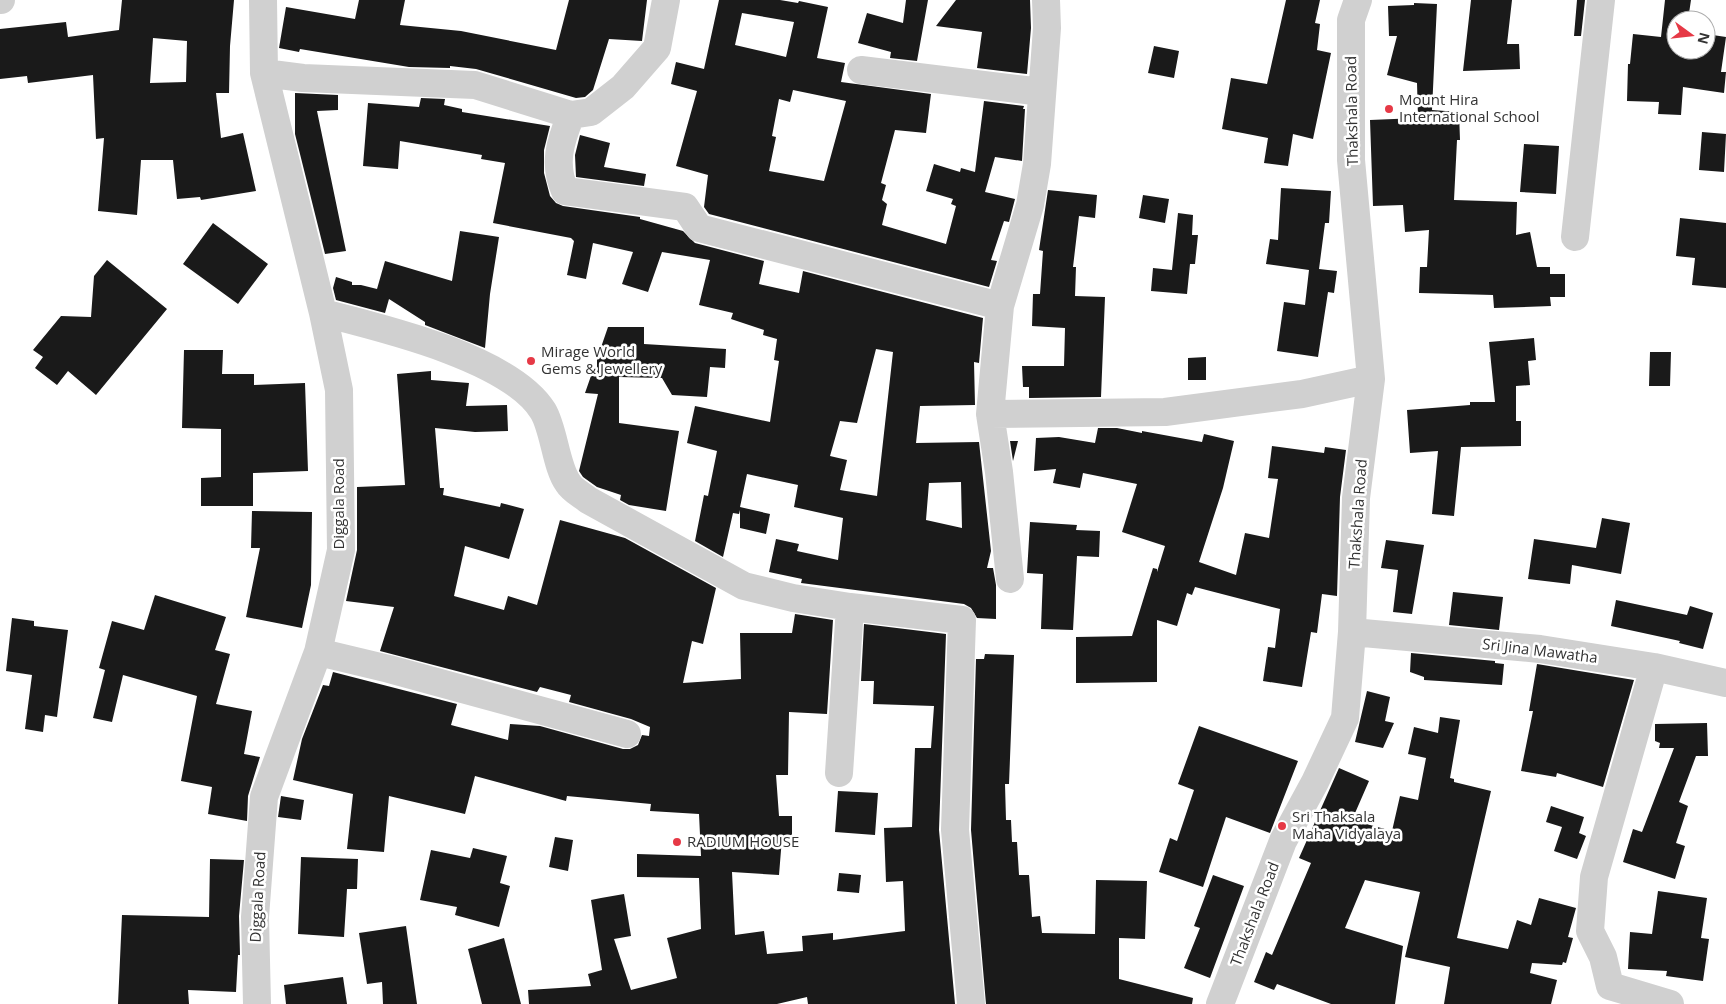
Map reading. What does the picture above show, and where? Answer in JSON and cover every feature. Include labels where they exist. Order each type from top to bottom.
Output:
[{"type":"street","name":"Diggala Road","points":[[257,1004],[255,917],[264,797],[318,652],[341,550],[339,390],[323,313],[264,73],[263,0]]},
{"type":"street","points":[[264,73],[303,78],[475,85],[571,115],[591,112],[617,92],[657,48],[666,0]]},
{"type":"street","points":[[1010,579],[999,472],[990,414],[1000,306],[1030,205],[1037,164],[1047,28],[1046,0]]},
{"type":"street","name":"Thakshala Road","points":[[1220,1004],[1283,841],[1315,782],[1345,718],[1352,632],[1356,498],[1371,379],[1351,160],[1351,20],[1358,0]]},
{"type":"street","points":[[1575,237],[1601,0]]},
{"type":"street","points":[[861,70],[1042,92]]},
{"type":"street","points":[[571,115],[562,139],[558,176],[565,191],[685,208],[699,228],[1000,306]]},
{"type":"street","points":[[323,313],[376,327],[481,362],[520,387],[543,411],[568,484],[588,500],[744,586],[793,598],[850,607],[962,620],[955,830],[970,1004]]},
{"type":"street","points":[[990,414],[1166,412],[1302,394],[1371,379]]},
{"type":"street","points":[[839,773],[850,607]]},
{"type":"street","name":"Sri Jina Mawatha","points":[[1352,632],[1540,649],[1654,667],[1726,683]]},
{"type":"street","points":[[318,652],[389,669],[627,734]]},
{"type":"street","points":[[1654,667],[1594,877],[1590,931],[1603,958],[1608,995],[1670,1004]]},
{"type":"building","points":[[122,0],[234,0],[230,46],[229,93],[216,93],[221,138],[243,133],[256,191],[201,200],[200,197],[177,199],[173,160],[141,160],[137,215],[98,211],[104,138],[96,139],[93,75],[28,83],[27,76],[0,79],[0,29],[66,22],[68,37],[119,30]],"holes":[[[153,38],[187,41],[186,82],[150,83]]]},
{"type":"building","points":[[359,0],[405,0],[400,25],[461,31],[556,50],[569,0],[647,0],[642,41],[609,39],[593,90],[585,97],[576,98],[476,69],[450,66],[450,68],[409,67],[300,49],[299,52],[279,48],[286,7],[355,19]]},
{"type":"building","points":[[719,0],[780,0],[798,3],[799,1],[828,7],[817,58],[845,63],[841,82],[931,94],[926,133],[895,130],[881,183],[886,185],[882,200],[887,204],[882,225],[946,244],[956,206],[951,204],[953,199],[926,191],[934,164],[960,172],[961,168],[975,172],[984,101],[1024,106],[1022,161],[995,157],[985,192],[1015,199],[1009,222],[1004,221],[991,260],[997,261],[989,287],[709,214],[704,207],[708,175],[676,166],[697,91],[671,84],[676,62],[704,69]],"holes":[[[742,13],[794,22],[786,57],[735,45]],[[793,90],[846,101],[824,181],[769,171],[776,137],[772,136],[779,99],[790,102]]]},
{"type":"building","points":[[906,0],[928,0],[917,61],[890,58],[891,52],[858,43],[867,13],[903,23]]},
{"type":"building","points":[[956,0],[1030,0],[1031,28],[1027,74],[977,68],[982,32],[936,26]]},
{"type":"building","points":[[1286,0],[1320,0],[1315,23],[1320,24],[1317,50],[1331,53],[1313,139],[1293,134],[1288,166],[1264,163],[1268,138],[1222,129],[1231,78],[1267,84]]},
{"type":"building","points":[[1471,0],[1512,0],[1507,44],[1519,44],[1520,69],[1463,71]]},
{"type":"building","points":[[1577,0],[1585,0],[1581,36],[1574,36]]},
{"type":"building","points":[[1665,0],[1691,0],[1690,10],[1666,10],[1666,60],[1716,60],[1716,36],[1726,37],[1721,72],[1726,72],[1724,93],[1683,87],[1681,115],[1658,114],[1659,102],[1627,101],[1628,64],[1630,64],[1633,34],[1661,37]]},
{"type":"building","points":[[1414,3],[1437,4],[1432,110],[1459,112],[1460,140],[1457,140],[1454,200],[1517,202],[1516,235],[1530,232],[1537,267],[1550,267],[1550,274],[1565,274],[1565,297],[1550,297],[1551,306],[1494,308],[1493,295],[1419,293],[1420,267],[1427,267],[1429,230],[1405,232],[1403,205],[1373,206],[1370,120],[1418,118],[1417,83],[1387,75],[1397,36],[1389,36],[1388,6],[1414,5]]},
{"type":"building","points":[[1154,46],[1179,51],[1174,78],[1148,73]]},
{"type":"building","points":[[295,93],[338,95],[338,110],[317,111],[346,251],[325,254],[295,134]]},
{"type":"building","points":[[421,98],[445,99],[444,105],[462,109],[462,112],[550,126],[544,150],[544,173],[550,196],[556,203],[563,206],[640,217],[640,219],[683,231],[695,243],[764,261],[759,284],[799,293],[803,271],[983,318],[979,363],[974,362],[975,405],[920,406],[916,443],[979,442],[991,551],[987,568],[993,568],[996,585],[996,619],[977,618],[971,608],[964,604],[801,583],[802,579],[769,572],[776,539],[799,544],[797,551],[838,560],[843,518],[794,507],[798,485],[747,474],[740,507],[770,514],[766,534],[740,528],[740,510],[739,514],[733,513],[723,557],[695,541],[704,495],[708,496],[717,451],[687,443],[695,406],[770,422],[779,361],[774,360],[777,339],[763,335],[764,330],[731,319],[733,313],[699,305],[710,260],[662,252],[648,292],[622,284],[633,252],[593,243],[586,279],[567,275],[574,241],[571,238],[493,223],[505,163],[481,159],[482,155],[400,141],[398,169],[363,166],[368,103],[419,107]],"holes":[[[876,349],[893,352],[877,496],[840,490],[847,460],[830,456],[840,421],[857,423]],[[961,482],[962,528],[926,520],[929,483]]]},
{"type":"building","points":[[1702,132],[1726,134],[1724,172],[1699,170]]},
{"type":"building","points":[[580,135],[610,143],[604,167],[646,174],[644,186],[576,177],[575,155]]},
{"type":"building","points":[[1524,144],[1559,146],[1556,194],[1520,192]]},
{"type":"building","points":[[1281,188],[1331,191],[1329,223],[1325,223],[1319,269],[1337,271],[1334,293],[1328,292],[1318,357],[1277,351],[1284,302],[1305,305],[1309,270],[1266,264],[1270,239],[1278,240]]},
{"type":"building","points":[[1048,190],[1097,195],[1095,218],[1079,216],[1073,267],[1076,267],[1075,296],[1105,297],[1101,397],[1029,398],[1029,387],[1023,387],[1022,366],[1064,366],[1065,328],[1032,326],[1033,294],[1040,294],[1043,251],[1039,250]]},
{"type":"building","points":[[1143,195],[1169,199],[1165,223],[1139,218]]},
{"type":"building","points":[[1178,213],[1193,215],[1192,235],[1198,235],[1195,264],[1190,264],[1187,294],[1151,291],[1153,268],[1172,270]]},
{"type":"building","points":[[1680,218],[1726,223],[1726,288],[1692,285],[1695,258],[1676,256]]},
{"type":"building","points":[[213,223],[268,264],[238,304],[183,264]]},
{"type":"building","points":[[460,231],[499,237],[490,294],[485,348],[425,325],[425,322],[389,299],[385,313],[336,300],[333,288],[336,277],[352,282],[352,285],[377,289],[385,261],[452,281]]},
{"type":"building","points":[[107,260],[167,309],[96,395],[68,371],[57,385],[35,368],[43,357],[33,350],[61,316],[91,317],[94,276]]},
{"type":"building","points":[[608,327],[644,327],[644,344],[726,349],[725,368],[710,367],[707,397],[672,395],[662,378],[619,377],[619,423],[679,431],[666,511],[629,505],[620,500],[621,495],[597,487],[583,477],[579,471],[598,394],[585,393],[592,373],[597,373],[597,359]]},
{"type":"building","points":[[1534,338],[1536,360],[1528,361],[1530,385],[1516,386],[1516,421],[1521,421],[1521,446],[1461,447],[1454,516],[1432,514],[1438,451],[1410,453],[1407,410],[1470,405],[1470,402],[1495,402],[1489,342]]},
{"type":"building","points":[[184,350],[223,350],[222,374],[254,374],[254,385],[305,383],[308,471],[253,473],[253,506],[201,506],[201,478],[221,477],[221,429],[182,428]]},
{"type":"building","points":[[1650,352],[1671,352],[1670,386],[1649,386]]},
{"type":"building","points":[[1206,357],[1206,380],[1188,380],[1188,358]]},
{"type":"building","points":[[431,371],[431,380],[469,383],[466,406],[507,405],[508,431],[475,432],[435,428],[440,488],[444,488],[443,495],[500,507],[501,503],[524,509],[509,559],[465,546],[454,596],[504,610],[508,596],[537,605],[560,520],[625,538],[716,588],[703,644],[692,641],[683,683],[741,679],[740,633],[792,633],[795,614],[833,620],[827,714],[789,712],[788,775],[776,775],[779,816],[792,816],[792,839],[782,838],[779,875],[732,872],[735,935],[764,931],[767,954],[803,951],[802,936],[833,933],[833,940],[905,931],[903,881],[886,882],[884,828],[912,827],[915,748],[931,748],[934,706],[873,704],[874,681],[861,681],[864,624],[946,634],[939,830],[955,1004],[808,1004],[807,997],[777,1004],[529,1004],[528,990],[591,986],[588,974],[602,970],[591,900],[601,898],[624,894],[631,936],[614,939],[631,990],[677,978],[667,938],[701,929],[699,878],[637,877],[637,854],[701,856],[699,814],[650,811],[651,804],[567,796],[566,801],[475,776],[465,814],[389,796],[384,852],[347,849],[353,794],[293,780],[302,739],[323,685],[329,686],[333,672],[457,704],[451,725],[508,740],[510,724],[540,726],[623,749],[630,749],[638,745],[642,735],[649,736],[650,727],[631,719],[569,702],[571,695],[540,687],[537,692],[380,651],[394,607],[346,601],[357,550],[357,487],[405,485],[397,374]]},
{"type":"building","points":[[1098,428],[1117,428],[1142,433],[1142,431],[1202,442],[1204,434],[1234,441],[1223,488],[1199,562],[1236,575],[1245,533],[1269,538],[1278,479],[1268,478],[1272,446],[1324,453],[1325,447],[1346,450],[1340,497],[1337,596],[1322,594],[1317,633],[1311,632],[1302,687],[1263,681],[1268,647],[1275,648],[1280,609],[1195,587],[1192,595],[1187,593],[1177,626],[1157,620],[1157,682],[1076,683],[1076,637],[1132,636],[1153,568],[1157,569],[1157,572],[1165,546],[1122,532],[1137,484],[1083,473],[1080,488],[1053,483],[1056,469],[1034,471],[1036,438],[1059,437],[1095,443]]},
{"type":"building","points":[[1010,441],[1018,441],[1013,461]]},
{"type":"building","points":[[252,511],[312,512],[311,585],[302,628],[246,617],[260,548],[251,548]]},
{"type":"building","points":[[1602,518],[1630,523],[1621,574],[1572,565],[1570,584],[1528,579],[1534,539],[1596,548]]},
{"type":"building","points":[[1030,522],[1077,525],[1076,530],[1100,531],[1099,557],[1077,556],[1073,630],[1041,629],[1043,574],[1027,573]]},
{"type":"building","points":[[1386,540],[1424,545],[1412,614],[1393,612],[1398,570],[1381,568]]},
{"type":"building","points":[[1453,592],[1503,597],[1499,630],[1449,625]]},
{"type":"building","points":[[155,595],[226,617],[215,650],[230,654],[216,704],[252,711],[244,754],[260,757],[248,796],[247,821],[208,814],[212,787],[181,781],[197,696],[123,675],[112,722],[93,718],[105,670],[99,668],[112,621],[144,630]]},
{"type":"building","points":[[1616,600],[1687,615],[1690,606],[1713,613],[1703,649],[1679,643],[1680,641],[1611,626]]},
{"type":"building","points":[[12,618],[34,621],[34,626],[68,630],[57,717],[45,715],[43,732],[25,729],[32,675],[6,671]]},
{"type":"building","points":[[1411,653],[1495,661],[1495,663],[1504,664],[1502,685],[1424,680],[1424,677],[1410,672]]},
{"type":"building","points":[[985,654],[1014,655],[1009,784],[1005,784],[1006,820],[1011,820],[1012,842],[1017,842],[1019,875],[1029,875],[1032,917],[1040,916],[1042,933],[1095,934],[1096,880],[1147,881],[1145,939],[1119,938],[1119,979],[1193,998],[1192,1004],[986,1004],[971,830],[976,659],[984,659]]},
{"type":"building","points":[[1537,664],[1634,680],[1603,787],[1557,773],[1556,777],[1521,771],[1533,711],[1529,711]]},
{"type":"building","points":[[1367,691],[1390,697],[1385,721],[1394,723],[1383,748],[1355,742]]},
{"type":"building","points":[[1440,717],[1460,720],[1450,778],[1454,779],[1454,782],[1491,791],[1457,938],[1508,949],[1517,920],[1531,925],[1539,898],[1576,908],[1568,937],[1573,938],[1566,963],[1563,962],[1562,965],[1532,963],[1530,973],[1557,980],[1551,1004],[1444,1004],[1450,967],[1405,957],[1420,892],[1365,880],[1345,928],[1403,946],[1395,1004],[1331,1004],[1277,984],[1274,990],[1254,982],[1266,952],[1272,955],[1311,863],[1299,858],[1339,768],[1369,781],[1352,820],[1392,831],[1400,796],[1418,800],[1426,758],[1408,754],[1414,727],[1438,733]]},
{"type":"building","points":[[1707,723],[1708,756],[1696,756],[1679,802],[1688,806],[1676,843],[1685,846],[1675,879],[1623,862],[1633,829],[1642,832],[1674,748],[1659,748],[1660,743],[1655,741],[1655,724]]},
{"type":"building","points":[[1199,726],[1298,761],[1270,833],[1226,817],[1203,887],[1159,872],[1170,838],[1177,841],[1194,790],[1178,784]]},
{"type":"building","points":[[838,791],[878,793],[875,835],[835,832]]},
{"type":"building","points":[[281,796],[304,800],[301,820],[278,817]]},
{"type":"building","points":[[1551,806],[1584,817],[1579,833],[1586,836],[1577,859],[1554,851],[1562,827],[1546,822]]},
{"type":"building","points":[[555,837],[573,840],[568,871],[549,867]]},
{"type":"building","points":[[473,848],[507,856],[500,883],[510,886],[499,927],[455,915],[457,907],[420,900],[431,850],[470,858]]},
{"type":"building","points":[[301,857],[358,859],[357,889],[347,889],[344,937],[298,934]]},
{"type":"building","points":[[210,859],[244,860],[239,916],[240,955],[238,955],[236,992],[188,990],[189,1004],[118,1004],[122,915],[209,917]]},
{"type":"building","points":[[839,873],[861,875],[859,893],[837,891]]},
{"type":"building","points":[[1213,875],[1244,886],[1210,978],[1184,968],[1200,928],[1194,926]]},
{"type":"building","points":[[1658,891],[1707,898],[1701,938],[1709,939],[1703,981],[1666,976],[1667,971],[1628,969],[1630,932],[1652,934]]},
{"type":"building","points":[[406,926],[417,1004],[383,1004],[382,982],[367,984],[359,933]]},
{"type":"building","points":[[504,938],[521,1004],[482,1004],[468,949]]},
{"type":"building","points":[[343,977],[347,1004],[286,1004],[284,985]]},
{"type":"place","name":"Mount Hira International School","points":[[1389,109]]},
{"type":"place","name":"Mirage World Gems & Jewellery","points":[[531,361]]},
{"type":"place","name":"Sri Thaksala Maha Vidyalaya","points":[[1282,826]]},
{"type":"place","name":"RADIUM HOUSE","points":[[677,842]]}]
